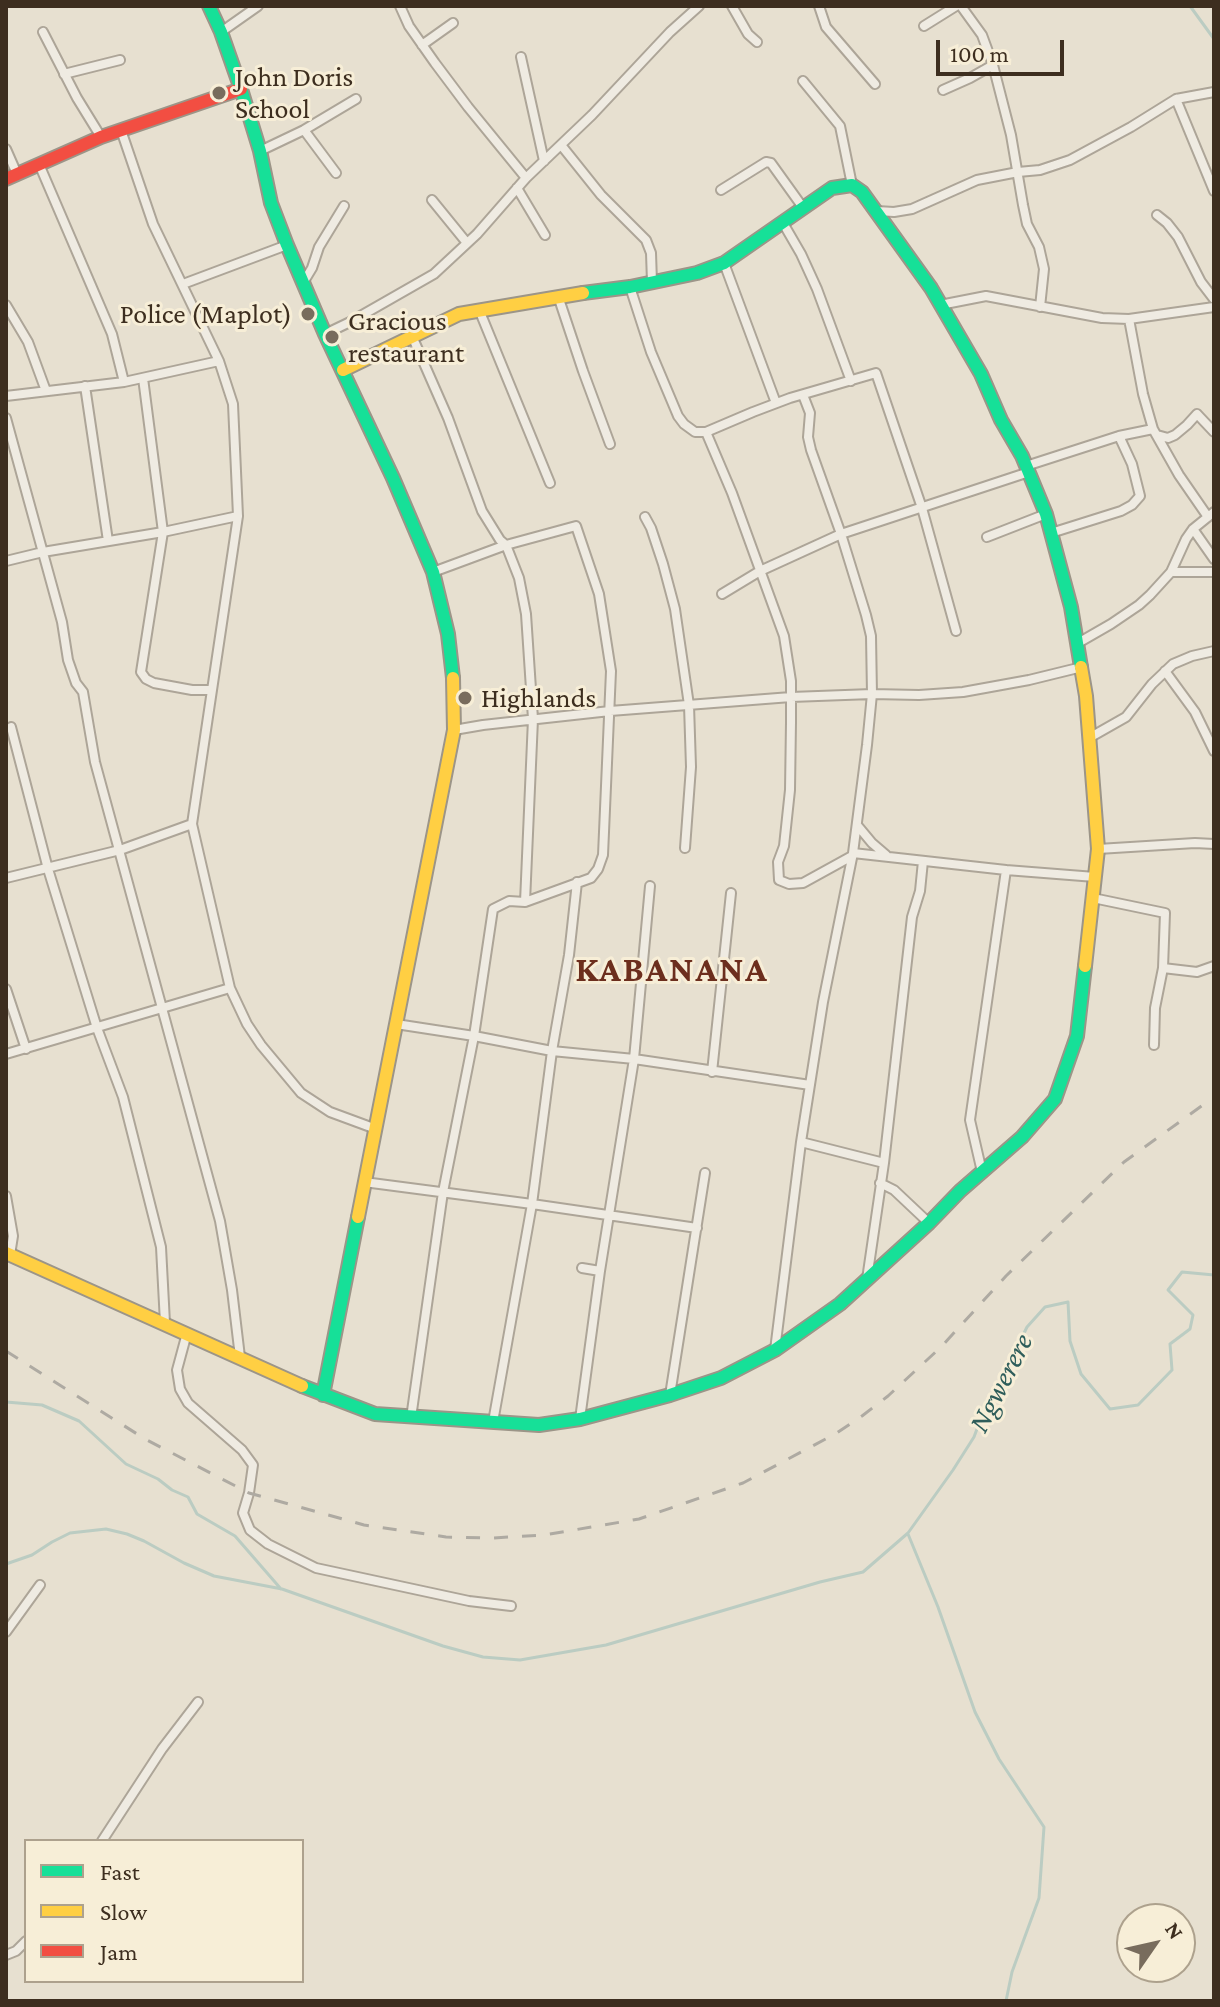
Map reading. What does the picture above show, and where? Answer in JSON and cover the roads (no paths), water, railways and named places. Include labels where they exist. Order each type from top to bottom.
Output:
[{"type":"street","points":[[209,6],[241,89],[260,151],[271,203],[287,245],[433,572],[448,634],[453,674],[454,730],[323,1395]]},
{"type":"street","points":[[221,32],[258,6]]},
{"type":"street","points":[[400,6],[422,45],[526,178]]},
{"type":"street","points":[[325,334],[434,274],[699,6]]},
{"type":"street","points":[[732,6],[748,34],[757,42]]},
{"type":"street","points":[[819,6],[826,27],[875,84]]},
{"type":"street","points":[[924,26],[959,6],[982,35],[1011,135],[1027,224],[1039,247],[1044,269],[1040,307]]},
{"type":"street","points":[[422,45],[453,23]]},
{"type":"street","points":[[43,32],[101,137]]},
{"type":"street","points":[[521,57],[544,161]]},
{"type":"street","points":[[64,74],[120,60]]},
{"type":"street","points":[[943,90],[993,65]]},
{"type":"street","points":[[6,1196],[13,1236],[8,1254],[323,1395],[375,1414],[539,1425],[580,1419],[670,1395],[721,1378],[775,1350],[840,1304],[1022,1137],[1055,1099],[1077,1036],[1098,849],[1086,696],[1064,576],[1046,514],[981,374],[931,288],[877,211],[852,185],[840,126],[803,81]]},
{"type":"street","points":[[6,149],[12,176],[101,137],[241,89]]},
{"type":"street","points":[[877,211],[912,209],[977,180],[1040,170],[1070,160],[1176,99],[1214,92]]},
{"type":"street","points":[[260,151],[304,130],[356,99]]},
{"type":"street","points":[[1176,99],[1214,191]]},
{"type":"street","points":[[121,130],[153,224],[219,361],[233,404],[238,516],[192,824],[230,988],[247,1024],[301,1093],[330,1112],[376,1129]]},
{"type":"street","points":[[304,130],[336,173]]},
{"type":"street","points":[[561,145],[601,195],[646,240],[651,253],[652,282]]},
{"type":"street","points":[[721,190],[766,162],[771,163],[804,209]]},
{"type":"street","points":[[39,164],[112,334],[124,382]]},
{"type":"street","points":[[343,370],[459,314],[630,287],[697,273],[724,263],[832,188],[852,185]]},
{"type":"street","points":[[517,188],[545,235]]},
{"type":"street","points":[[432,200],[467,243]]},
{"type":"street","points":[[303,283],[319,247],[344,206]]},
{"type":"street","points":[[1157,215],[1178,237],[1201,282],[1214,299]]},
{"type":"street","points":[[783,223],[817,289],[851,381]]},
{"type":"street","points":[[183,284],[287,245]]},
{"type":"street","points":[[724,263],[776,403]]},
{"type":"street","points":[[630,287],[651,352],[678,416],[695,432],[706,432],[776,403],[876,373],[922,508],[956,631]]},
{"type":"street","points":[[558,296],[610,444]]},
{"type":"street","points":[[940,305],[986,296],[1102,318],[1129,319],[1214,307]]},
{"type":"street","points":[[6,305],[28,342],[46,391]]},
{"type":"street","points":[[480,312],[550,483]]},
{"type":"street","points":[[1078,643],[1139,605],[1171,572],[1193,529],[1211,515],[1179,475],[1155,432],[1143,394],[1129,319]]},
{"type":"street","points":[[412,336],[448,418],[482,511],[506,545],[519,578],[526,614],[533,719],[525,902]]},
{"type":"street","points":[[6,396],[124,382],[219,361]]},
{"type":"street","points":[[143,378],[163,532],[141,672],[154,683],[212,690]]},
{"type":"street","points":[[85,386],[108,541]]},
{"type":"street","points":[[775,1350],[801,1142],[823,1002],[853,854],[872,694],[871,636],[841,534],[811,450],[808,437],[810,413],[803,395]]},
{"type":"street","points":[[722,594],[760,571],[841,534],[922,508],[1119,436],[1155,432],[1168,438],[1197,414],[1214,432]]},
{"type":"street","points":[[6,418],[62,622],[68,660],[76,683],[83,692],[95,762],[220,1221],[240,1357]]},
{"type":"street","points":[[706,432],[732,493],[784,636],[791,681],[790,790],[784,846],[778,862],[779,880],[789,884],[803,883],[853,854],[1095,877]]},
{"type":"street","points":[[1051,533],[1121,511],[1140,496],[1132,464],[1119,436]]},
{"type":"street","points":[[987,537],[1046,514]]},
{"type":"street","points":[[6,561],[238,516]]},
{"type":"street","points":[[645,517],[663,564],[675,609],[689,705],[691,767],[685,848]]},
{"type":"street","points":[[411,1418],[443,1192],[474,1036],[493,909],[509,901],[525,902],[591,878],[598,869],[603,855],[610,711],[611,671],[599,594],[576,526],[506,545],[433,572]]},
{"type":"street","points":[[1193,529],[1214,559]]},
{"type":"street","points":[[1171,572],[1214,572]]},
{"type":"street","points":[[1089,738],[1126,717],[1152,684],[1180,660],[1214,651]]},
{"type":"street","points":[[454,730],[610,711],[791,697],[963,692],[1082,667]]},
{"type":"street","points":[[1165,671],[1195,712],[1214,751]]},
{"type":"street","points":[[11,727],[48,869],[97,1028],[123,1097],[161,1247],[165,1323]]},
{"type":"street","points":[[6,878],[120,850],[192,824]]},
{"type":"street","points":[[856,824],[887,855]]},
{"type":"street","points":[[1098,849],[1214,844]]},
{"type":"street","points":[[866,1280],[884,1163],[912,917],[920,891],[923,861]]},
{"type":"street","points":[[982,1172],[970,1120],[1006,870]]},
{"type":"street","points":[[493,1422],[532,1204],[577,882]]},
{"type":"street","points":[[580,1419],[634,1059],[650,886]]},
{"type":"street","points":[[712,1072],[731,893]]},
{"type":"street","points":[[1093,898],[1165,913],[1163,968],[1155,1008],[1154,1045]]},
{"type":"street","points":[[1163,968],[1197,972],[1214,966]]},
{"type":"street","points":[[6,1054],[230,988]]},
{"type":"street","points":[[6,989],[26,1049]]},
{"type":"street","points":[[396,1024],[552,1051],[634,1059],[810,1085]]},
{"type":"street","points":[[801,1142],[884,1163]]},
{"type":"street","points":[[670,1395],[705,1173]]},
{"type":"street","points":[[364,1182],[697,1228]]},
{"type":"street","points":[[880,1183],[894,1190],[929,1223]]},
{"type":"street","points":[[582,1268],[600,1271]]},
{"type":"street","points":[[187,1333],[177,1370],[180,1389],[188,1403],[242,1450],[253,1465],[243,1513],[250,1530],[268,1544],[316,1568],[469,1601],[511,1606]]},
{"type":"street","points":[[6,1632],[40,1585]]},
{"type":"street","points":[[103,1839],[162,1749],[198,1702]]},
{"type":"street","points":[[6,1955],[24,1943]]},
{"type":"waterway","points":[[1190,6],[1214,39]]},
{"type":"waterway","name":"Ngwerere","points":[[6,1564],[32,1555],[70,1533],[106,1529],[144,1541],[214,1576],[282,1589],[483,1657],[520,1660],[606,1645],[863,1572],[908,1533],[953,1470],[974,1437],[987,1402],[1027,1327],[1045,1307],[1068,1302],[1070,1341],[1081,1374],[1110,1409],[1138,1405],[1172,1370],[1170,1344],[1190,1329],[1193,1315],[1168,1290],[1182,1272],[1214,1275]]},
{"type":"waterway","points":[[6,1402],[42,1405],[79,1421],[126,1464],[188,1497],[197,1514],[235,1536],[281,1589]]},
{"type":"waterway","points":[[908,1534],[975,1712],[999,1759],[1044,1827],[1039,1898],[1012,1972],[1006,2001]]},
{"type":"railway","points":[[6,1351],[145,1439],[249,1493],[364,1525],[446,1537],[492,1538],[544,1535],[639,1519],[743,1483],[835,1434],[862,1416],[941,1347],[1006,1276],[1124,1162],[1214,1097]]},
{"type":"place","name":"John Doris School","points":[[219,93]]},
{"type":"place","name":"Police (Maplot)","points":[[308,314]]},
{"type":"place","name":"Gracious restaurant","points":[[332,337]]},
{"type":"place","name":"Highlands","points":[[465,698]]},
{"type":"district","name":"KABANANA","points":[[672,970]]}]
